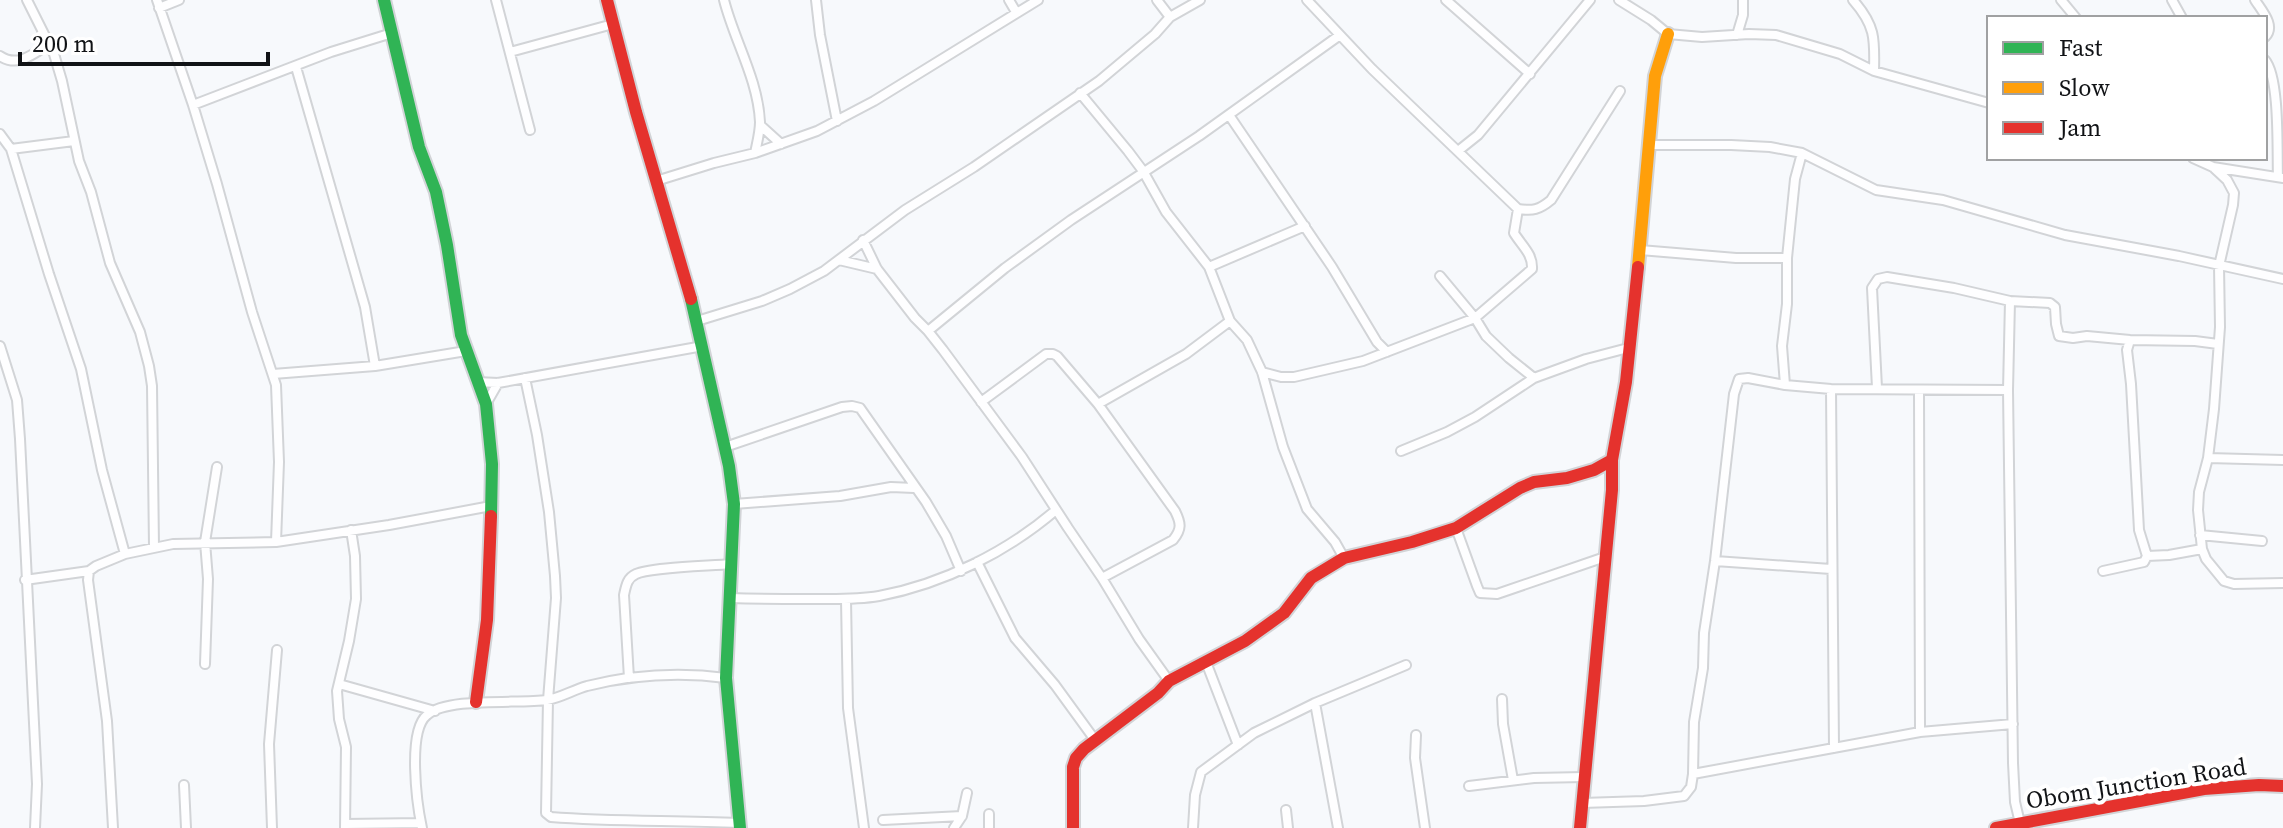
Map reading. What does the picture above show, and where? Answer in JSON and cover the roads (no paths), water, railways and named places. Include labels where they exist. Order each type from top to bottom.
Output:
[{"type":"street","points":[[27,0],[49,44],[62,81],[74,141],[110,263],[133,312],[149,366],[152,386],[154,547]]},
{"type":"street","points":[[179,0],[158,4],[193,105],[252,312],[273,374],[279,462],[276,542]]},
{"type":"street","points":[[384,0],[419,147],[436,192],[461,335],[486,404],[492,464],[491,506],[487,620],[476,702]]},
{"type":"street","points":[[496,0],[530,130]]},
{"type":"street","points":[[525,378],[542,466],[555,576],[546,813],[551,817],[590,820],[739,826],[726,678],[734,504],[725,447],[697,321],[607,0]]},
{"type":"street","points":[[724,0],[754,87],[760,125],[755,153]]},
{"type":"street","points":[[816,0],[837,121]]},
{"type":"street","points":[[1009,0],[1016,12]]},
{"type":"street","points":[[656,181],[755,153],[817,131],[874,101],[1038,0]]},
{"type":"street","points":[[1157,0],[1170,17]]},
{"type":"street","points":[[697,321],[790,289],[839,260],[905,210],[974,167],[1080,93],[1130,55],[1170,17],[1200,0]]},
{"type":"street","points":[[1307,0],[1372,69],[1518,209],[1540,209],[1551,200],[1620,91]]},
{"type":"street","points":[[1446,0],[1530,74]]},
{"type":"street","points":[[1619,0],[1668,34],[1776,35],[1840,54],[1874,71],[1987,102]]},
{"type":"street","points":[[1737,35],[1743,15],[1743,0]]},
{"type":"street","points":[[1853,0],[1872,27],[1875,40],[1874,71]]},
{"type":"street","points":[[2061,0],[2074,16]]},
{"type":"street","points":[[1458,151],[1478,135],[1588,1]]},
{"type":"street","points":[[510,52],[613,24]]},
{"type":"street","points":[[193,105],[331,52],[392,33]]},
{"type":"street","points":[[1580,828],[1612,460],[1626,382],[1655,76],[1668,34]]},
{"type":"street","points":[[928,331],[1005,268],[1071,220],[1229,115],[1340,35]]},
{"type":"street","points":[[0,56],[15,62],[25,60],[49,44]]},
{"type":"street","points":[[2197,160],[2213,167],[2281,178],[2275,94],[2272,72],[2267,63]]},
{"type":"street","points":[[296,67],[365,307],[375,366]]},
{"type":"street","points":[[1080,93],[1143,171],[1166,212],[1209,267],[1230,321],[1247,340],[1262,372],[1283,447],[1307,509],[1335,542],[1344,558]]},
{"type":"street","points":[[1229,115],[1305,226],[1377,342],[1387,352]]},
{"type":"street","points":[[760,125],[781,144]]},
{"type":"street","points":[[0,134],[11,149],[81,369],[102,470],[125,554]]},
{"type":"street","points":[[11,149],[74,141]]},
{"type":"street","points":[[1648,145],[1770,147],[1802,153],[1876,190],[1943,200],[2065,235],[2283,279]]},
{"type":"street","points":[[1785,385],[1782,346],[1787,304],[1787,258],[1795,179],[1802,153]]},
{"type":"street","points":[[2213,167],[2227,180],[2234,193],[2219,266],[2218,344],[2208,458],[2199,492],[2202,549],[2224,581],[2234,584],[2283,583]]},
{"type":"street","points":[[1262,372],[1294,377],[1363,361],[1475,318],[1532,269],[1530,254],[1514,233],[1518,209]]},
{"type":"street","points":[[1209,267],[1305,226]]},
{"type":"street","points":[[863,240],[877,269],[928,331],[1022,457],[1169,681]]},
{"type":"street","points":[[1640,250],[1736,258],[1787,258]]},
{"type":"street","points":[[839,260],[877,269]]},
{"type":"street","points":[[1440,276],[1486,336],[1534,378]]},
{"type":"street","points":[[1877,388],[1872,288],[1878,279],[1887,277],[2010,301],[2050,303],[2055,307],[2059,336],[2218,344]]},
{"type":"street","points":[[2010,301],[2008,390],[2013,724],[2015,802],[2020,823]]},
{"type":"street","points":[[1098,404],[1186,354],[1230,321]]},
{"type":"street","points":[[2103,571],[2144,562],[2147,556],[2139,530],[2127,350],[2130,340]]},
{"type":"street","points":[[0,346],[17,400],[37,784],[35,828]]},
{"type":"street","points":[[477,382],[498,383],[703,346]]},
{"type":"street","points":[[1401,451],[1475,417],[1534,378],[1628,348]]},
{"type":"street","points":[[273,374],[375,366],[466,351]]},
{"type":"street","points":[[981,402],[1046,354],[1053,354],[1098,404],[1175,511],[1181,524],[1180,532],[1173,540],[1102,578]]},
{"type":"street","points":[[1582,803],[1684,796],[1691,787],[1694,722],[1703,668],[1704,633],[1734,394],[1739,379],[1831,389],[2008,390]]},
{"type":"street","points":[[486,404],[498,383]]},
{"type":"street","points":[[1831,389],[1834,748]]},
{"type":"street","points":[[1919,391],[1920,732]]},
{"type":"street","points":[[725,447],[796,421],[852,406],[860,408],[926,502],[946,536],[961,571]]},
{"type":"street","points":[[2208,458],[2283,460]]},
{"type":"street","points":[[1073,828],[1073,767],[1076,758],[1169,681],[1245,641],[1284,613],[1311,578],[1344,558],[1456,528],[1534,482],[1567,478],[1594,470],[1612,460]]},
{"type":"street","points":[[205,664],[208,579],[205,542],[217,467]]},
{"type":"street","points":[[891,487],[904,473]]},
{"type":"street","points":[[734,504],[840,496],[891,487],[914,488]]},
{"type":"street","points":[[25,580],[89,571],[125,554],[154,547],[191,542],[276,542],[491,506]]},
{"type":"street","points":[[731,598],[846,600],[910,589],[961,571],[1015,540],[1056,510]]},
{"type":"street","points":[[1456,528],[1480,593],[1497,594],[1605,557]]},
{"type":"street","points":[[351,530],[356,599],[337,705],[346,747],[345,826],[421,826],[416,753],[418,729],[426,715],[445,707],[476,702],[548,700],[585,687],[629,678],[676,675],[726,678]]},
{"type":"street","points":[[2200,535],[2262,541]]},
{"type":"street","points":[[2147,556],[2202,549]]},
{"type":"street","points":[[1715,561],[1831,569]]},
{"type":"street","points":[[977,562],[1015,638],[1055,685],[1095,740]]},
{"type":"street","points":[[629,678],[624,595],[627,582],[636,574],[649,571],[731,564]]},
{"type":"street","points":[[89,571],[107,721],[113,828]]},
{"type":"street","points":[[846,600],[848,708],[864,828]]},
{"type":"street","points":[[272,828],[269,744],[277,650]]},
{"type":"street","points":[[1206,662],[1238,745]]},
{"type":"street","points":[[1193,828],[1195,795],[1201,772],[1254,733],[1315,703],[1406,665]]},
{"type":"street","points":[[339,684],[435,711]]},
{"type":"street","points":[[1502,699],[1513,780]]},
{"type":"street","points":[[1315,703],[1338,828]]},
{"type":"street","points":[[1693,774],[1920,732],[2013,724]]},
{"type":"street","points":[[1416,735],[1415,758],[1425,828]]},
{"type":"street","points":[[1469,786],[1534,778],[1584,777]]},
{"type":"street","points":[[184,785],[186,828]]},
{"type":"street","name":"Obom Junction Road","points":[[1996,828],[2204,789],[2283,786]]},
{"type":"street","points":[[954,828],[962,816],[967,793]]},
{"type":"street","points":[[1286,810],[1288,828]]},
{"type":"street","points":[[989,814],[989,828]]},
{"type":"street","points":[[883,820],[962,816]]}]
